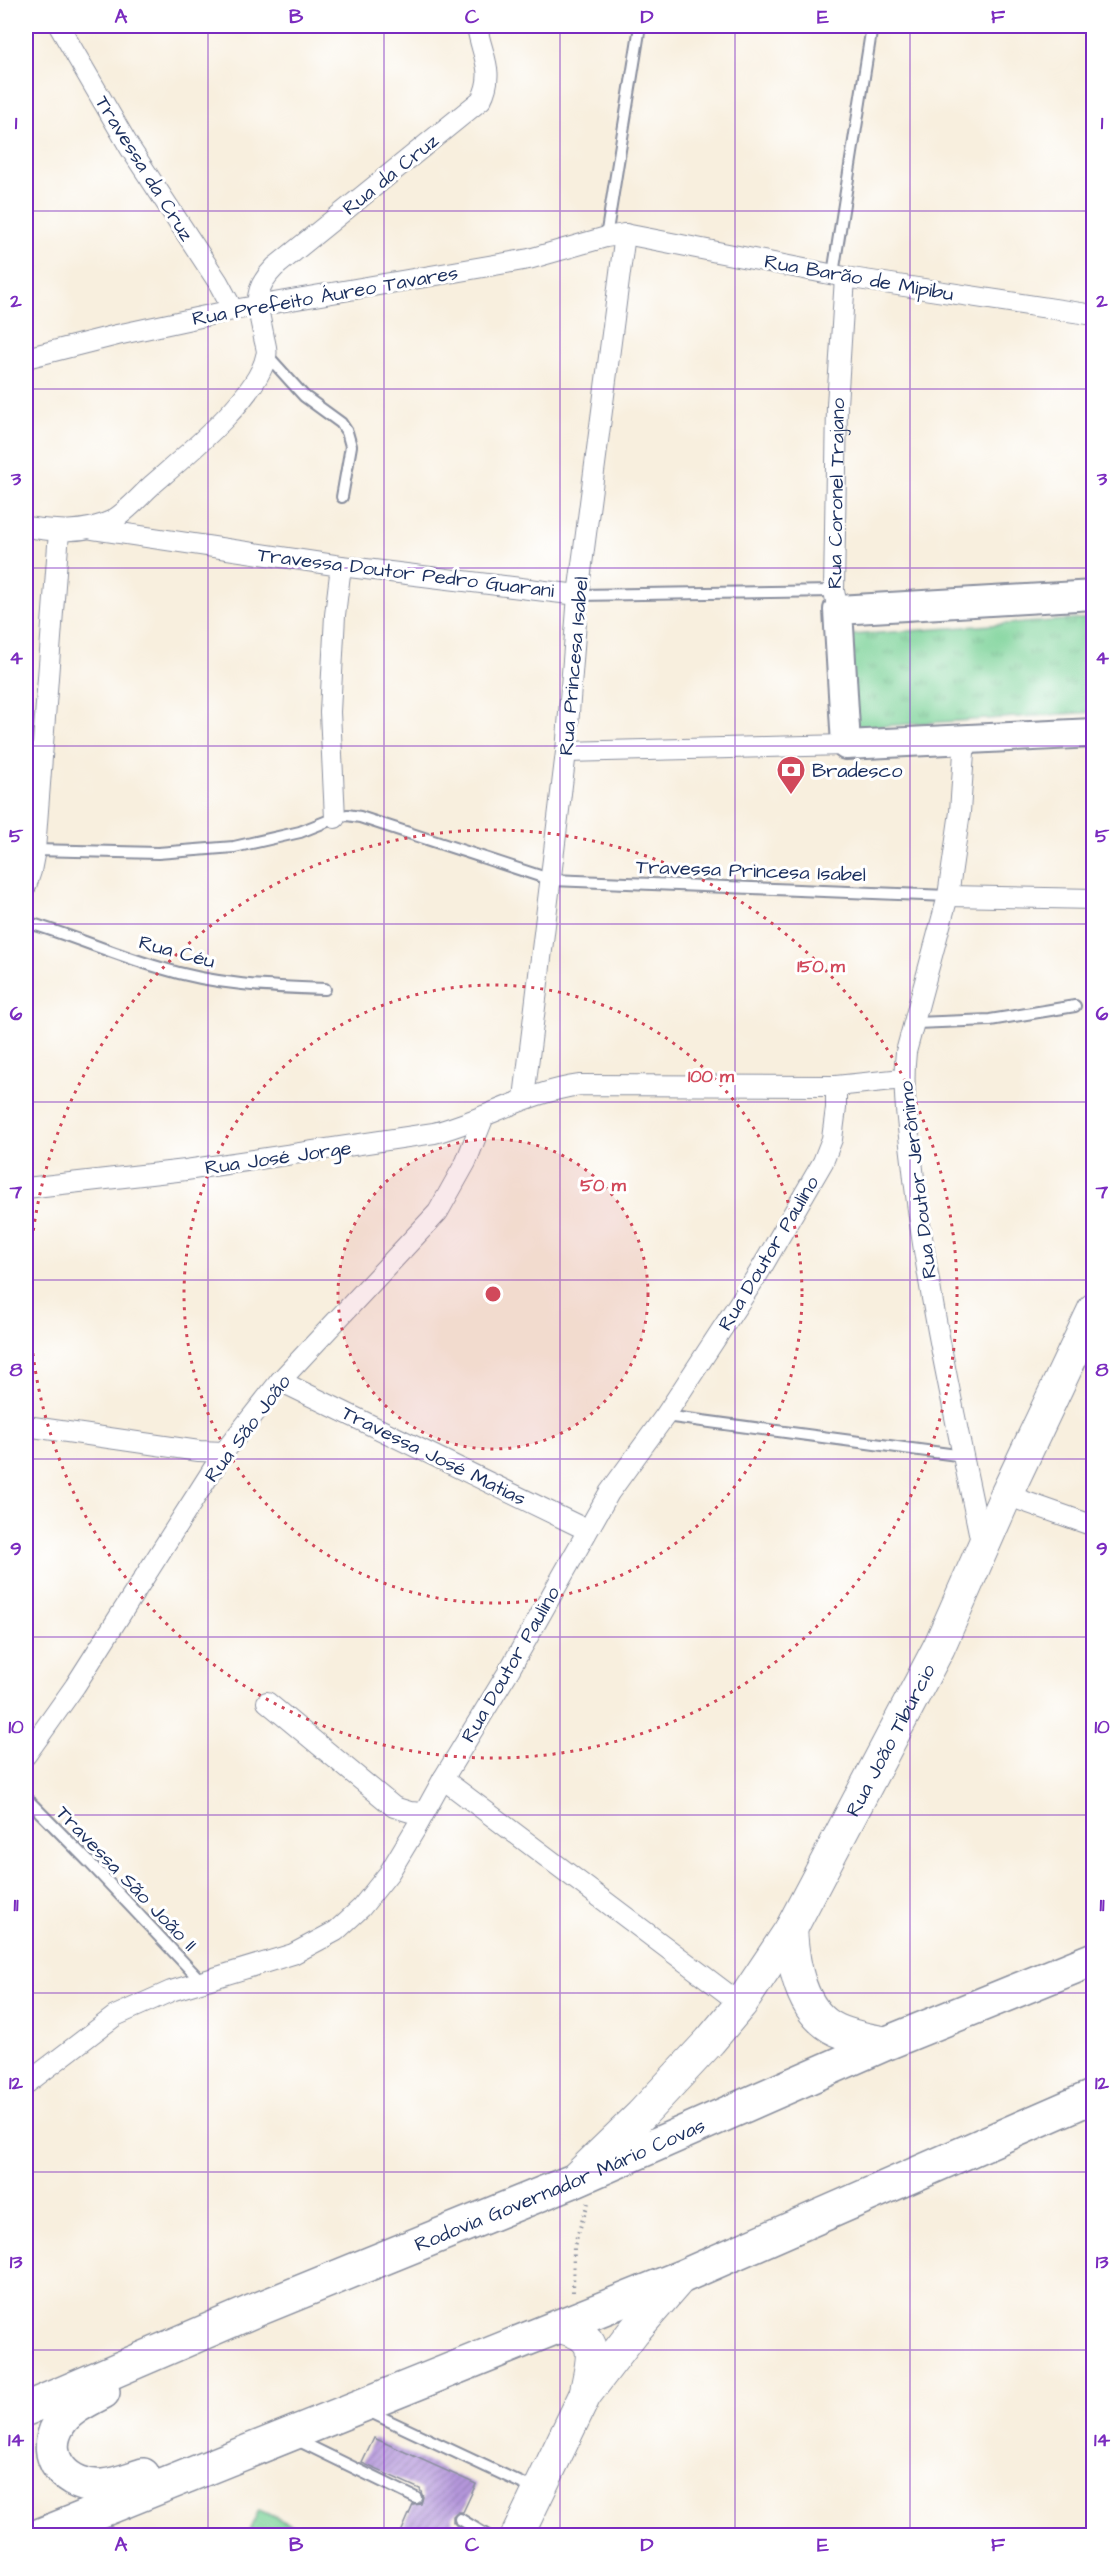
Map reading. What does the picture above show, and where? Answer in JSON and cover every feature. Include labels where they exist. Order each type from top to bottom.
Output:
[{"type":"highway","name":"Rodovia Governador Mário Covas","points":[[26,2409],[174,2345],[587,2175],[887,2043],[1094,1959]]},
{"type":"highway","points":[[38,2535],[681,2277],[1094,2096]]},
{"type":"highway","points":[[174,2345],[138,2372],[78,2406],[60,2422],[52,2438],[52,2455],[61,2473],[72,2481],[103,2486],[273,2439]]},
{"type":"main road","name":"Rua João Tibúrcio","points":[[587,2175],[741,2004],[791,1929],[939,1647],[1006,1495],[1094,1309]]},
{"type":"main road","points":[[791,1929],[797,1976],[807,1999],[818,2016],[836,2030],[887,2043]]},
{"type":"main road","points":[[517,2535],[585,2395],[634,2331],[681,2277]]},
{"type":"main road","points":[[565,2325],[582,2334],[590,2345],[592,2356],[585,2395]]},
{"type":"street","name":"Travessa da Cruz","points":[[59,26],[130,148],[218,282],[232,310]]},
{"type":"street","name":"Rua da Cruz","points":[[258,307],[258,292],[262,279],[481,100],[487,88],[489,74],[477,26]]},
{"type":"street","name":"Rua Prefeito Áureo Tavares","points":[[26,358],[232,310],[529,259],[616,236]]},
{"type":"street","name":"Rua Barão de Mipibu","points":[[616,236],[839,275],[1094,315]]},
{"type":"street","name":"Rua Princesa Isabel","points":[[524,1098],[566,752],[578,595],[616,236]]},
{"type":"street","name":"Rua Coronel Trajano","points":[[839,275],[836,600],[846,745]]},
{"type":"street","points":[[26,527],[59,532],[109,522],[219,423],[252,384],[267,355],[258,307]]},
{"type":"street","name":"Travessa Doutor Pedro Guarani","points":[[87,528],[341,566],[578,595]]},
{"type":"street","points":[[26,886],[35,850],[59,532]]},
{"type":"street","points":[[335,818],[330,712],[334,615],[341,566]]},
{"type":"street","points":[[836,600],[1094,595]]},
{"type":"street","points":[[566,752],[846,745],[1094,733]]},
{"type":"street","name":"Rua Doutor Jerônimo","points":[[965,738],[960,812],[948,896],[916,1023],[906,1052],[903,1079],[927,1270],[983,1550]]},
{"type":"street","points":[[948,896],[1094,899]]},
{"type":"street","name":"Rua José Jorge","points":[[26,1188],[186,1170],[434,1133],[457,1127],[524,1098],[556,1088],[579,1085],[836,1086],[903,1079]]},
{"type":"street","name":"Rua Doutor Paulino","points":[[26,2085],[115,2016],[171,1991],[293,1954],[336,1931],[361,1908],[388,1873],[507,1674],[609,1493],[665,1416],[758,1274],[823,1162],[832,1139],[836,1086]]},
{"type":"street","name":"Rua São João","points":[[26,1755],[75,1686],[224,1452],[280,1381],[438,1212],[466,1162],[484,1116]]},
{"type":"street","name":"Travessa José Matias","points":[[280,1381],[587,1530]]},
{"type":"street","points":[[26,1426],[199,1451],[224,1452]]},
{"type":"street","points":[[1006,1495],[1094,1526]]},
{"type":"street","points":[[267,1702],[394,1807],[423,1813]]},
{"type":"street","points":[[443,1779],[741,2004]]},
{"type":"lane","name":"Rua Princesa Isabel","points":[[616,236],[640,26]]},
{"type":"lane","points":[[839,275],[872,26]]},
{"type":"lane","points":[[267,355],[304,396],[341,423],[347,432],[351,446],[342,497]]},
{"type":"lane","name":"Travessa Doutor Pedro Guarani","points":[[578,595],[836,600]]},
{"type":"lane","name":"Travessa Princesa Isabel","points":[[335,818],[347,815],[360,817],[552,880],[948,896]]},
{"type":"lane","points":[[35,850],[158,853],[234,847],[300,832],[335,818]]},
{"type":"lane","name":"Rua Céu","points":[[26,922],[162,969],[193,976],[238,985],[325,989]]},
{"type":"lane","points":[[916,1023],[990,1020],[1075,1006]]},
{"type":"lane","points":[[665,1416],[964,1456]]},
{"type":"lane","name":"Travessa São João II","points":[[26,1798],[202,1982]]},
{"type":"lane","points":[[359,2407],[539,2491]]},
{"type":"lane","points":[[273,2439],[416,2498]]},
{"type":"lane","points":[[460,2519],[488,2535]]},
{"type":"path","points":[[565,2325],[574,2246],[581,2220],[587,2175]]},
{"type":"green space","points":[[1093,618],[1093,712],[852,728],[852,635]]},
{"type":"green space","points":[[259,2510],[314,2535],[247,2535]]},
{"type":"building","points":[[374,2438],[476,2484],[463,2512],[457,2512],[453,2516],[453,2522],[457,2526],[453,2535],[400,2535],[413,2505],[421,2504],[423,2497],[420,2489],[362,2463]]},
{"type":"place","name":"Bradesco","points":[[791,796]]}]
